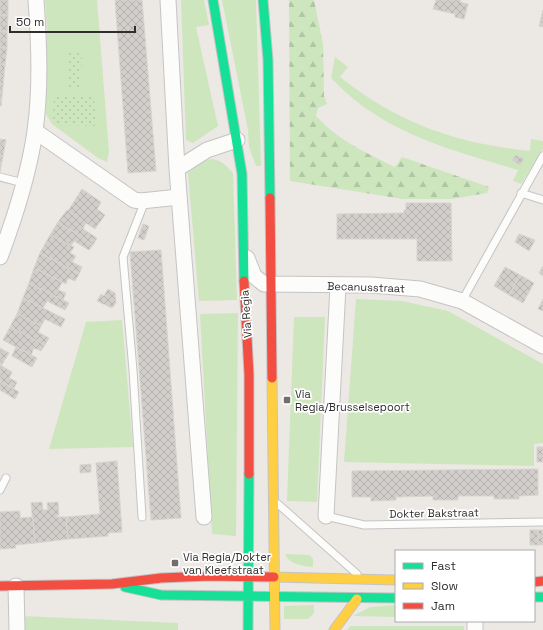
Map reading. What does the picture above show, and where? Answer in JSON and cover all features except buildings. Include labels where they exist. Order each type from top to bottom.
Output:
[{"type":"main road","name":"Via Regia","points":[[213,0],[242,174],[244,317],[249,375],[247,576],[248,630]]},
{"type":"main road","points":[[265,2],[268,60],[275,501],[275,630]]},
{"type":"main road","points":[[0,586],[112,584],[161,578],[247,576],[395,580]]},
{"type":"main road","points":[[112,584],[161,595],[357,599],[395,598]]},
{"type":"main road","points":[[334,630],[357,599]]},
{"type":"street","points":[[0,257],[23,183],[35,131],[38,61],[36,0]]},
{"type":"street","points":[[168,0],[177,169],[204,517]]},
{"type":"street","points":[[35,131],[134,200],[145,201],[179,197]]},
{"type":"street","points":[[177,169],[207,150],[237,140]]},
{"type":"street","points":[[243,248],[254,276],[260,283],[271,285]]},
{"type":"street","name":"Becanusstraat","points":[[271,285],[395,286],[420,289],[462,301],[543,346]]},
{"type":"street","points":[[326,516],[338,286]]},
{"type":"street","points":[[16,586],[17,630]]},
{"type":"lane","points":[[462,301],[543,156]]},
{"type":"lane","points":[[0,177],[23,183]]},
{"type":"lane","points":[[521,193],[543,200]]},
{"type":"lane","points":[[142,517],[123,257],[145,201]]},
{"type":"lane","points":[[0,490],[6,478]]},
{"type":"lane","points":[[275,501],[363,580]]},
{"type":"lane","name":"Dokter Bakstraat","points":[[326,516],[364,525],[543,522]]},
{"type":"green space","points":[[45,0],[97,0],[109,152],[107,162],[98,158],[52,124],[46,114],[47,29]],"holes":[[[69,53],[81,53],[81,88],[69,88]]]},
{"type":"green space","points":[[181,0],[204,0],[209,25],[196,27],[218,126],[193,143],[186,140]]},
{"type":"green space","points":[[222,0],[256,0],[261,166],[256,166],[249,147],[248,130]]},
{"type":"green space","points":[[289,0],[314,0],[323,44],[324,96],[327,104],[318,108],[316,116],[325,125],[353,145],[395,167],[402,157],[489,187],[487,193],[452,199],[403,199],[290,181]]},
{"type":"green space","points":[[69,53],[82,53],[81,88],[69,88]]},
{"type":"green space","points":[[335,57],[348,67],[340,77],[384,107],[429,129],[477,143],[530,151],[531,139],[543,141],[543,149],[521,184],[513,181],[518,170],[425,140],[390,123],[367,109],[351,97],[331,78]]},
{"type":"green space","points":[[54,96],[94,97],[96,126],[53,125]]},
{"type":"green space","points":[[213,159],[224,164],[233,173],[237,300],[199,301],[188,173],[203,161]]},
{"type":"green space","points":[[356,299],[402,301],[448,311],[543,364],[543,443],[534,444],[534,466],[344,462]]},
{"type":"green space","points":[[238,313],[236,536],[212,534],[200,314]]},
{"type":"green space","points":[[294,317],[325,317],[317,502],[287,501]]},
{"type":"green space","points":[[122,320],[133,447],[49,449],[86,322]]},
{"type":"green space","points":[[285,554],[310,555],[313,559],[313,567],[293,562],[289,560]]},
{"type":"green space","points":[[314,605],[314,613],[308,619],[284,619],[284,606]]},
{"type":"green space","points":[[395,605],[395,617],[353,616],[370,607]]},
{"type":"green space","points":[[23,616],[178,623],[178,630],[24,630]]},
{"type":"green space","points":[[350,626],[464,626],[464,630],[347,630]]},
{"type":"traffic: fast","points":[[213,0],[242,174],[244,281]]},
{"type":"traffic: fast","points":[[263,0],[268,60],[270,198]]},
{"type":"traffic: fast","points":[[248,630],[249,474]]},
{"type":"traffic: fast","points":[[125,587],[161,595],[395,598]]},
{"type":"traffic: fast","points":[[535,597],[543,597]]},
{"type":"traffic: slow","points":[[272,378],[275,630]]},
{"type":"traffic: slow","points":[[274,577],[395,580]]},
{"type":"traffic: slow","points":[[334,630],[357,599]]},
{"type":"traffic: jam","points":[[270,198],[272,378]]},
{"type":"traffic: jam","points":[[244,281],[249,375],[249,474]]},
{"type":"traffic: jam","points":[[0,586],[112,584],[161,578],[209,576],[274,577]]},
{"type":"traffic: jam","points":[[535,582],[543,581]]},
{"type":"place","name":"Via Regia/Brusselsepoort","points":[[287,400]]},
{"type":"place","name":"Via Regia/Dokter van Kleefstraat","points":[[175,563]]}]
